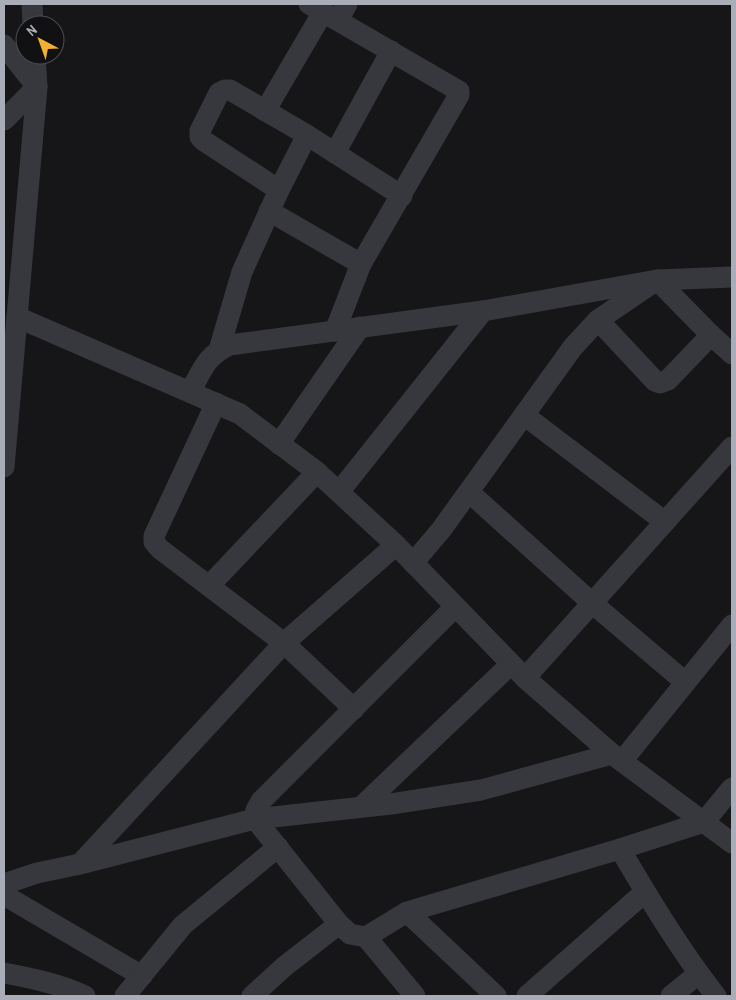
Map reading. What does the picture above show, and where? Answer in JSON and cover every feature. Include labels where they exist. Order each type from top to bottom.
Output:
[{"type":"street","points":[[265,111],[329,10],[459,91],[459,96],[362,264],[334,331]]},
{"type":"street","points":[[4,45],[36,87]]},
{"type":"street","points":[[336,153],[392,51]]},
{"type":"street","points":[[4,456],[36,87],[35,65]]},
{"type":"street","points":[[4,120],[36,87]]},
{"type":"street","points":[[279,190],[200,137],[200,130],[219,93],[230,90],[307,135],[402,196]]},
{"type":"street","points":[[219,350],[242,272],[279,190],[307,135]]},
{"type":"street","points":[[270,211],[362,264]]},
{"type":"street","points":[[190,392],[210,357],[230,345],[483,311],[657,280],[732,277]]},
{"type":"street","points":[[413,562],[441,530],[573,347],[598,320],[657,280]]},
{"type":"street","points":[[657,280],[732,354]]},
{"type":"street","points":[[339,492],[483,311]]},
{"type":"street","points":[[17,317],[240,414],[339,492],[396,545],[518,671],[617,757],[732,843]]},
{"type":"street","points":[[598,320],[655,381],[660,383],[668,380],[711,335]]},
{"type":"street","points":[[279,444],[360,327]]},
{"type":"street","points":[[216,403],[154,536],[154,542],[160,549],[284,643],[354,709]]},
{"type":"street","points":[[524,415],[665,522]]},
{"type":"street","points":[[361,807],[592,604],[732,447]]},
{"type":"street","points":[[209,586],[316,472]]},
{"type":"street","points":[[469,492],[592,604],[685,682]]},
{"type":"street","points":[[80,864],[284,643],[396,545]]},
{"type":"street","points":[[415,996],[366,937],[350,934],[339,924],[255,819],[256,810],[261,801],[455,607]]},
{"type":"street","points":[[4,884],[37,873],[80,864],[255,819],[361,807],[481,790],[617,757],[685,682],[732,625]]},
{"type":"street","points":[[366,937],[407,912],[704,822],[732,788]]},
{"type":"street","points":[[125,996],[183,925],[278,847]]},
{"type":"street","points":[[620,849],[645,892],[698,974],[716,996]]},
{"type":"street","points":[[527,996],[645,892]]},
{"type":"street","points":[[4,895],[142,976]]},
{"type":"street","points":[[407,912],[496,996]]},
{"type":"street","points":[[252,996],[285,966],[339,924]]},
{"type":"street","points":[[4,973],[28,977],[75,991],[85,996]]},
{"type":"street","points":[[671,996],[698,974]]}]
